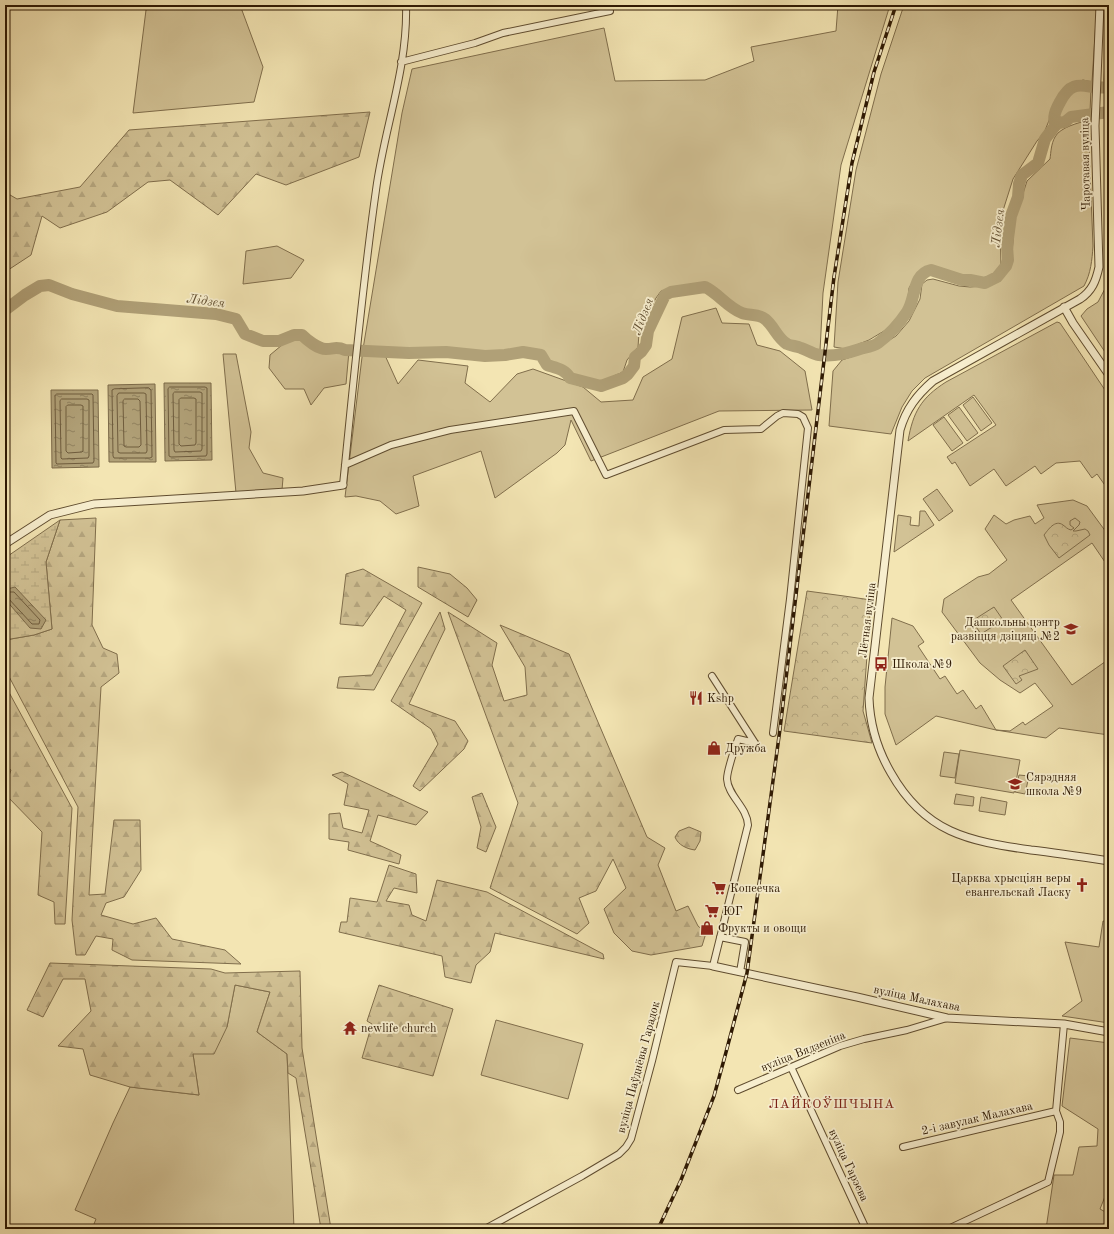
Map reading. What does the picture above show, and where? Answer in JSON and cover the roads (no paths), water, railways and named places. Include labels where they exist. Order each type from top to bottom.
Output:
[{"type":"street","points":[[5,544],[50,515],[94,504],[303,491],[343,485],[357,342],[376,188],[401,62],[407,23],[406,5]]},
{"type":"street","name":"Чаротавая вуліца","points":[[1064,308],[1086,294],[1091,289],[1097,280],[1099,267],[1095,126],[1100,5]]},
{"type":"street","points":[[401,62],[475,43],[503,33],[610,11]]},
{"type":"street","points":[[1064,308],[1109,375]]},
{"type":"street","name":"Лётная вуліца","points":[[1064,308],[933,381],[915,399],[905,415],[900,430],[869,698],[870,716],[872,730],[883,758],[896,782],[918,809],[933,821],[964,837],[988,843],[1109,861]]},
{"type":"street","points":[[345,465],[391,445],[450,430],[574,411],[606,475],[724,430],[760,430],[783,413],[798,414],[803,417],[808,428],[790,599],[773,733]]},
{"type":"street","points":[[712,676],[754,743],[738,738],[727,778],[732,791],[746,813],[748,825],[712,966]]},
{"type":"street","points":[[720,938],[744,942],[743,973]]},
{"type":"street","name":"вуліца Паўднёвы Гарадок","points":[[485,1229],[582,1176],[619,1154],[626,1148],[631,1138],[652,1061],[676,962],[712,966],[743,973]]},
{"type":"street","name":"вуліца Малахава","points":[[743,973],[947,1018],[1064,1024],[1109,1032]]},
{"type":"street","name":"вуліца Вядзеніна","points":[[738,1090],[840,1046],[864,1039],[907,1030],[947,1018]]},
{"type":"street","points":[[948,1229],[1048,1182],[1060,1132],[1060,1122],[1056,1111],[1064,1024]]},
{"type":"street","name":"вуліца Гарэева","points":[[791,1067],[866,1229]]},
{"type":"street","name":"2-і завулак Малахава","points":[[903,1147],[1056,1111]]},
{"type":"water","points":[[164,383],[211,383],[212,460],[165,461]]},
{"type":"water","points":[[155,384],[156,462],[109,462],[108,385]]},
{"type":"water","points":[[51,390],[98,390],[99,467],[52,468]]},
{"type":"water","points":[[15,587],[46,620],[41,629],[30,628],[5,599],[7,589]]},
{"type":"waterway","points":[[1055,126],[1054,116],[1057,108],[1065,93],[1070,88],[1076,86],[1101,88],[1109,87]]},
{"type":"waterway","name":"Лідзея","points":[[5,310],[40,286],[49,285],[72,294],[117,306],[216,314],[236,319],[245,334],[263,341],[279,341],[294,335],[302,335],[310,342],[323,349],[337,348],[345,350],[409,353],[446,352],[485,356],[523,352],[541,355],[547,365],[563,371],[570,378],[601,386],[623,378],[634,366],[635,357],[646,345],[648,331],[665,295],[671,292],[705,287],[737,310],[745,314],[759,316],[765,319],[781,339],[787,344],[819,355],[841,354],[875,345],[890,333],[910,307],[917,282],[920,276],[925,272],[931,270],[962,280],[985,283],[997,277],[1006,266],[1008,260],[1007,246],[1011,216],[1018,197],[1019,184],[1022,175],[1038,163],[1045,139],[1055,126],[1059,123],[1065,122],[1071,117],[1109,112]]},
{"type":"railway","points":[[658,1229],[681,1180],[714,1096],[747,973],[780,729],[834,277],[852,163],[874,72],[896,5]]},
{"type":"place","name":"Дашкольны цэнтр развіцця дзіцяці №2","points":[[1071,629]]},
{"type":"place","name":"Школа №9","points":[[881,664]]},
{"type":"place","name":"Kshp","points":[[696,698]]},
{"type":"place","name":"Дружба","points":[[714,748]]},
{"type":"place","name":"Сярэдняя школа №9","points":[[1015,784]]},
{"type":"place","name":"Царква хрысціян веры евангельскай Ласку","points":[[1082,885]]},
{"type":"place","name":"Копеечка","points":[[719,888]]},
{"type":"place","name":"ЮГ","points":[[712,911]]},
{"type":"place","name":"Фрукты и овощи","points":[[707,928]]},
{"type":"place","name":"newlife church","points":[[350,1028]]},
{"type":"district","name":"ЛАЙКОЎШЧЫНА","points":[[832,1103]]}]
